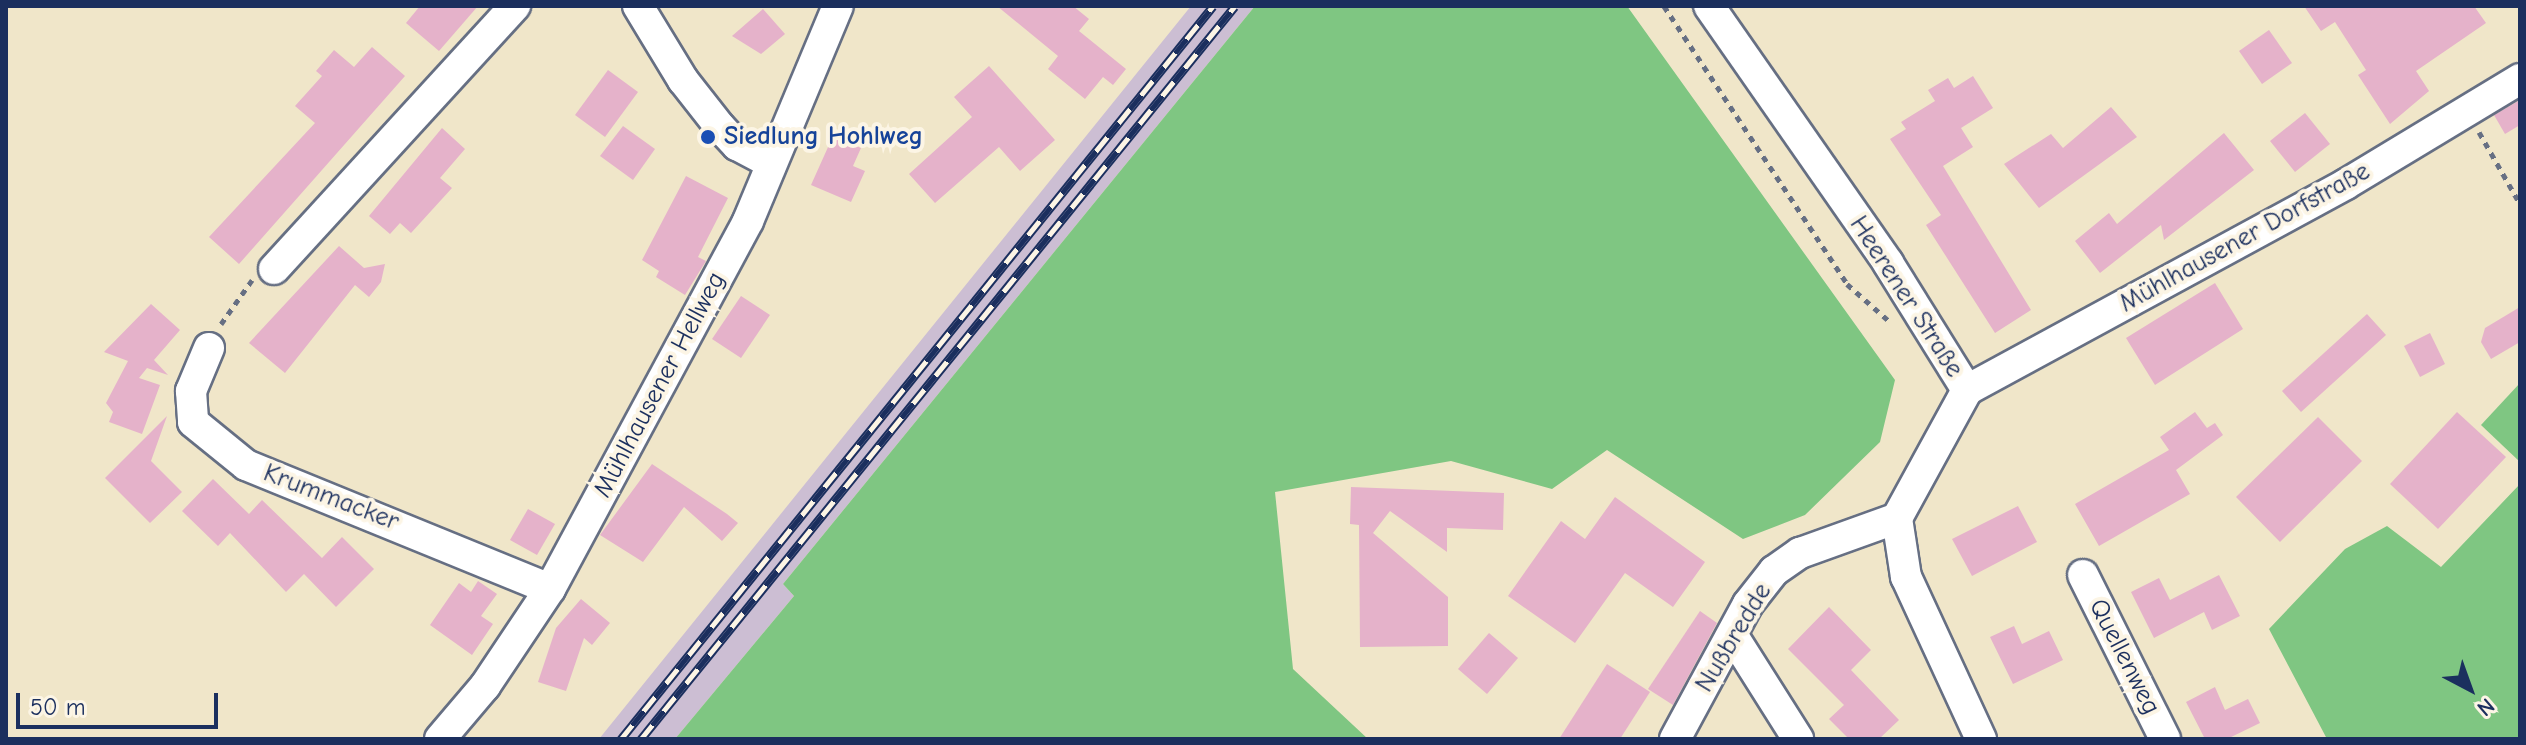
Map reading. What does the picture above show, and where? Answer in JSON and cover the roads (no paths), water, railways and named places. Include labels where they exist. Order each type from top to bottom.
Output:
[{"type":"street","points":[[274,269],[515,6]]},
{"type":"street","points":[[638,6],[683,80],[720,127],[737,145],[771,163]]},
{"type":"street","name":"Mühlhausener Hellweg","points":[[440,739],[485,686],[550,589],[748,221],[838,6]]},
{"type":"street","name":"Heerener Straße","points":[[1709,6],[1888,263],[1967,390],[1897,518]]},
{"type":"street","name":"Mühlhausener Dorfstraße","points":[[1967,390],[2210,261],[2520,79]]},
{"type":"street","name":"Krummacker","points":[[209,348],[191,391],[193,422],[246,465],[550,589]]},
{"type":"street","points":[[1897,518],[1906,577],[1981,739]]},
{"type":"street","name":"Nußbredde","points":[[1675,739],[1748,604],[1774,571],[1800,553],[1897,518]]},
{"type":"street","name":"Quellenweg","points":[[2083,575],[2165,739]]},
{"type":"street","points":[[1733,636],[1798,739]]},
{"type":"railway","points":[[621,739],[1213,6]]},
{"type":"railway","points":[[641,739],[1235,6]]},
{"type":"place","name":"Siedlung Hohlweg","points":[[708,137]]}]
